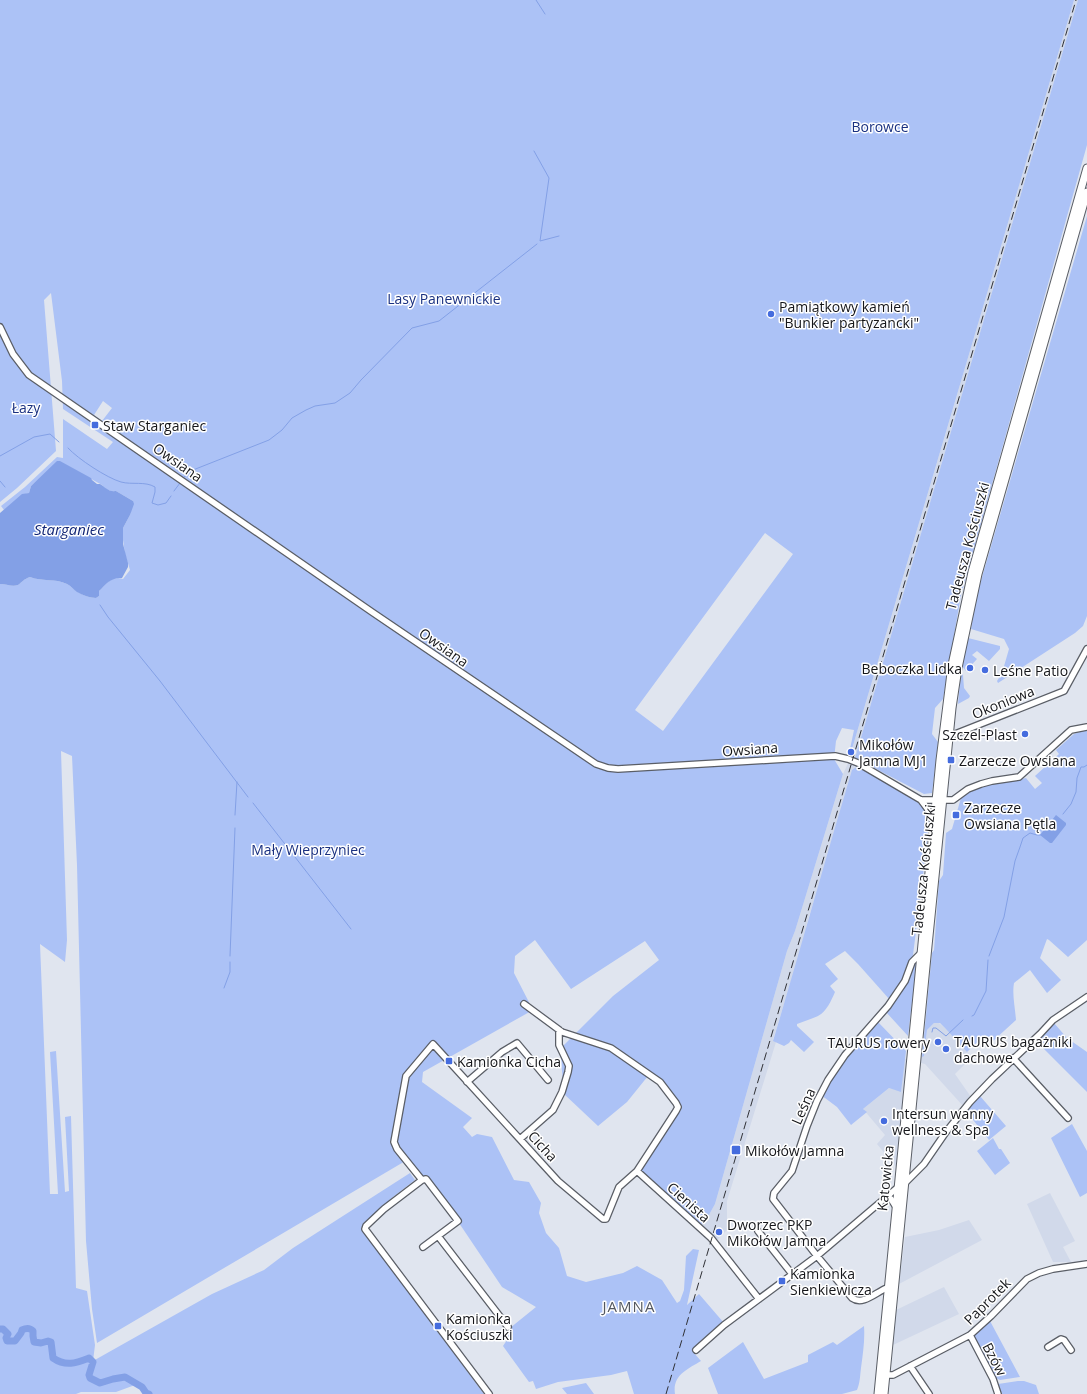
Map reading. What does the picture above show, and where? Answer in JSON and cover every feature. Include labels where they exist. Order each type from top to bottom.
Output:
[{"type":"main road","name":"Tadeusza Kościuszki","points":[[925,943],[934,825],[940,800],[940,754],[952,665],[967,592],[1087,168]]},
{"type":"main road","name":"Tadeusza Kościuszki","points":[[925,943],[940,800],[950,736],[958,668],[978,574],[1087,192]]},
{"type":"main road","name":"Katowicka","points":[[878,1394],[887,1288],[921,953],[925,943]]},
{"type":"main road","name":"Katowicka","points":[[884,1394],[907,1161],[925,943]]},
{"type":"street","name":"Owsiana","points":[[0,327],[13,354],[29,375],[372,612],[596,764],[608,768],[618,769],[835,756],[858,763],[921,800]]},
{"type":"street","name":"Okoniowa","points":[[950,736],[1064,691],[1087,648]]},
{"type":"street","points":[[921,800],[953,800],[968,788],[992,781],[1019,777],[1071,730],[1087,727]]},
{"type":"street","points":[[921,800],[927,808],[934,825]]},
{"type":"street","name":"Leśna","points":[[887,1288],[863,1301],[856,1301],[817,1256],[773,1197],[774,1193],[792,1171],[807,1126],[817,1101],[828,1080],[845,1055],[888,1006],[905,981],[912,962],[921,953]]},
{"type":"street","points":[[905,1183],[918,1171],[970,1102],[1013,1058],[1029,1045],[1053,1020],[1087,997]]},
{"type":"street","points":[[524,1004],[559,1030],[611,1048],[660,1082],[676,1103],[678,1107],[676,1111],[637,1171]]},
{"type":"street","points":[[520,1139],[553,1110],[562,1092],[569,1066],[559,1045],[559,1030]]},
{"type":"street","points":[[468,1082],[502,1052],[517,1043],[548,1080]]},
{"type":"street","name":"Cicha","points":[[422,1180],[397,1149],[394,1142],[406,1076],[433,1044],[558,1181],[598,1216],[606,1219],[620,1187],[637,1171]]},
{"type":"street","points":[[1013,1058],[1068,1118]]},
{"type":"street","points":[[907,1161],[910,1171],[918,1171]]},
{"type":"street","name":"Cienista","points":[[637,1171],[712,1238],[759,1299]]},
{"type":"street","points":[[424,1247],[458,1221],[426,1179],[422,1180],[384,1210],[366,1226],[365,1229],[489,1394]]},
{"type":"street","points":[[696,1350],[724,1325],[817,1256],[898,1188]]},
{"type":"street","points":[[883,1200],[887,1198],[891,1199],[896,1207]]},
{"type":"street","points":[[758,1231],[792,1274]]},
{"type":"street","points":[[438,1236],[508,1327]]},
{"type":"street","name":"Paprotek","points":[[885,1375],[893,1375],[970,1335],[1027,1279],[1047,1270],[1087,1264]]},
{"type":"street","name":"Bzów","points":[[970,1335],[993,1379],[998,1394]]},
{"type":"street","points":[[1048,1347],[1061,1339],[1064,1340],[1071,1350]]},
{"type":"street","points":[[910,1366],[928,1394]]},
{"type":"shaded area","points":[[1074,0],[1078,0],[855,758],[860,760],[859,767],[809,916],[802,946],[773,1040],[776,1042],[727,1201],[727,1230],[716,1241],[701,1225],[705,1222],[715,1204],[787,951],[795,931],[843,774],[851,757],[848,756],[850,749],[852,749]]},
{"type":"shaded area","points":[[934,1023],[939,1023],[945,1028],[972,1057],[955,1074],[971,1097],[964,1107],[925,1064],[921,1063],[896,1167],[877,1144],[885,1135],[863,1109],[889,1088],[901,1091],[904,1059],[924,1056],[927,1030]]},
{"type":"shaded area","points":[[1050,1193],[1075,1241],[1063,1247],[1071,1262],[1053,1262],[1027,1204]]},
{"type":"shaded area","points":[[969,1220],[982,1240],[899,1284],[905,1237],[939,1230]]},
{"type":"shaded area","points":[[944,1287],[959,1314],[893,1345],[896,1310]]},
{"type":"green space","points":[[0,0],[1074,0],[852,749],[850,749],[854,730],[842,728],[836,741],[834,759],[843,774],[795,931],[787,951],[715,1204],[705,1222],[701,1225],[640,1172],[680,1106],[660,1080],[628,1055],[648,1076],[627,1102],[598,1126],[564,1094],[560,1049],[613,996],[659,960],[645,941],[571,989],[535,940],[515,956],[514,973],[533,1010],[423,1072],[422,1082],[472,1118],[463,1127],[472,1137],[477,1134],[492,1137],[514,1180],[529,1182],[541,1203],[539,1213],[546,1233],[559,1248],[567,1276],[586,1282],[623,1273],[637,1266],[662,1280],[677,1303],[680,1301],[684,1290],[686,1256],[693,1249],[699,1250],[687,1305],[699,1294],[724,1323],[694,1353],[701,1361],[678,1377],[675,1387],[675,1394],[634,1394],[627,1371],[611,1375],[558,1382],[536,1389],[533,1381],[529,1382],[503,1346],[507,1340],[510,1328],[536,1307],[502,1287],[459,1223],[461,1219],[428,1177],[422,1178],[407,1160],[97,1343],[92,1309],[86,1241],[77,865],[72,756],[61,751],[67,940],[65,962],[40,944],[50,1194],[58,1194],[50,1052],[56,1051],[65,1192],[69,1191],[65,1117],[71,1116],[76,1288],[87,1291],[95,1345],[93,1361],[212,1294],[264,1270],[293,1248],[410,1173],[415,1180],[393,1197],[361,1228],[484,1394],[146,1394],[135,1385],[116,1392],[81,1392],[76,1394],[0,1394],[0,584],[16,586],[30,577],[53,580],[62,582],[89,597],[96,598],[99,596],[99,591],[107,583],[116,578],[123,579],[130,570],[125,554],[123,528],[130,515],[133,501],[116,491],[106,489],[102,485],[59,461],[31,486],[29,493],[22,495],[4,510],[1,506],[25,487],[57,457],[63,458],[63,419],[107,449],[113,442],[63,409],[62,381],[51,293],[44,300],[56,451],[0,502]],"holes":[[[103,401],[112,408],[102,421],[94,415]],[[765,533],[793,554],[663,731],[635,710]]]},
{"type":"green space","points":[[1078,0],[1087,0],[1087,145],[961,595],[943,699],[935,708],[932,734],[938,742],[932,793],[924,794],[855,758]]},
{"type":"green space","points":[[1087,216],[1087,616],[1083,626],[1075,633],[998,683],[997,681],[1002,673],[1009,649],[1004,639],[971,629],[976,598]]},
{"type":"green space","points":[[968,638],[1000,646],[1000,649],[989,661],[977,651],[972,655],[977,659],[966,671],[962,666]]},
{"type":"green space","points":[[961,673],[963,675],[964,688],[970,696],[958,704]]},
{"type":"green space","points":[[1087,731],[1087,940],[1068,957],[1047,939],[1040,958],[1061,980],[1047,993],[1030,970],[1014,983],[1013,996],[1016,1020],[993,1041],[985,1035],[967,1052],[940,1023],[934,1023],[927,1030],[924,1056],[922,1057],[932,953],[934,950],[939,881],[943,875],[946,833],[952,829],[961,798],[966,791],[998,781],[1012,781],[1026,778],[1035,789],[1042,783],[1035,776],[1059,754],[1056,750],[1074,734]]},
{"type":"green space","points":[[860,767],[918,801],[930,819],[913,955],[904,977],[890,1000],[845,951],[825,964],[838,979],[830,986],[835,992],[828,1006],[821,1014],[797,1024],[797,1026],[814,1042],[804,1052],[791,1040],[784,1046],[773,1041],[852,770]]},
{"type":"green space","points":[[917,961],[908,1036],[886,1012]]},
{"type":"green space","points":[[878,1022],[906,1051],[901,1092],[889,1088],[863,1109],[867,1112],[851,1125],[837,1107],[821,1095],[846,1058]]},
{"type":"green space","points":[[1054,1023],[1067,1038],[1087,1052],[1087,1092],[1036,1041],[1042,1037]]},
{"type":"green space","points":[[980,1096],[1006,1126],[989,1140],[966,1111]]},
{"type":"green space","points":[[1072,1124],[1087,1151],[1087,1193],[1080,1197],[1051,1138]]},
{"type":"green space","points":[[993,1138],[999,1149],[1001,1149],[1010,1163],[995,1175],[977,1151]]},
{"type":"green space","points":[[990,1321],[1020,1377],[1000,1380],[994,1377],[972,1337]]},
{"type":"green space","points":[[864,1326],[863,1352],[857,1390],[842,1394],[718,1394],[708,1368],[743,1342],[764,1379],[808,1362],[808,1355],[833,1342],[837,1345]]},
{"type":"green space","points":[[1024,1381],[1036,1385],[1039,1394],[1002,1394],[998,1384]]},
{"type":"green space","points":[[586,1383],[594,1394],[567,1394],[562,1388]]},
{"type":"water","name":"Starganiec","points":[[57,461],[60,461],[91,478],[97,484],[100,484],[109,490],[116,491],[133,501],[134,504],[123,528],[123,544],[128,567],[122,578],[109,582],[99,591],[99,596],[96,598],[79,593],[62,582],[53,580],[30,577],[16,586],[0,584],[0,513],[22,494],[29,493],[31,486]]},
{"type":"water","points":[[1056,815],[1066,823],[1066,825],[1052,843],[1050,843],[1040,835]]},
{"type":"waterway","points":[[536,0],[545,14]]},
{"type":"waterway","points":[[534,151],[549,178],[540,241],[559,236]]},
{"type":"waterway","points":[[184,477],[193,470],[269,440],[282,430],[292,418],[306,410],[315,406],[335,403],[350,393],[412,328],[439,321],[537,244]]},
{"type":"waterway","points":[[0,456],[34,437],[50,434],[59,442]]},
{"type":"waterway","points":[[68,448],[93,468],[108,477],[125,483],[147,484],[155,487],[152,503],[158,505],[166,503],[171,496]]},
{"type":"waterway","points":[[0,481],[5,487]]},
{"type":"waterway","points":[[174,491],[180,483]]},
{"type":"waterway","points":[[100,605],[248,797]]},
{"type":"waterway","points":[[1063,814],[1071,804],[1076,792],[1077,778],[1081,767],[1087,765]]},
{"type":"waterway","points":[[235,815],[237,782]]},
{"type":"waterway","points":[[253,803],[351,929]]},
{"type":"waterway","points":[[230,956],[235,828]]},
{"type":"waterway","points":[[989,956],[1004,917],[1015,861],[1023,838],[1030,833],[1040,835]]},
{"type":"waterway","points":[[972,1016],[974,1015],[986,991],[988,960]]},
{"type":"waterway","points":[[224,988],[230,972],[230,962]]},
{"type":"waterway","points":[[932,1032],[933,1028],[936,1028],[946,1036],[963,1020]]},
{"type":"waterway","name":"JAMNA","points":[[0,1329],[3,1329],[8,1334],[6,1338],[7,1341],[15,1341],[22,1330],[31,1329],[33,1331],[34,1342],[51,1342],[53,1358],[58,1361],[71,1363],[89,1358],[93,1362],[89,1375],[90,1378],[100,1383],[125,1377],[142,1387],[146,1393],[149,1394]]},
{"type":"railway","points":[[666,1394],[1076,0]]},
{"type":"place","name":"Pamiątkowy kamień \"Bunkier partyzancki\"","points":[[771,314]]},
{"type":"place","name":"Staw Starganiec","points":[[95,425]]},
{"type":"place","name":"Beboczka Lidka","points":[[970,668]]},
{"type":"place","name":"Leśne Patio","points":[[985,670]]},
{"type":"place","name":"Szczel-Plast","points":[[1025,734]]},
{"type":"place","name":"Mikołów Jamna MJ1","points":[[851,752]]},
{"type":"place","name":"Zarzecze Owsiana","points":[[951,760]]},
{"type":"place","name":"Zarzecze Owsiana Pętla","points":[[956,815]]},
{"type":"place","name":"TAURUS rowery","points":[[938,1042]]},
{"type":"place","name":"TAURUS bagażniki dachowe","points":[[946,1049]]},
{"type":"place","name":"Kamionka Cicha","points":[[449,1061]]},
{"type":"place","name":"Intersun wanny wellness & Spa","points":[[884,1121]]},
{"type":"place","name":"Mikołów Jamna","points":[[736,1150]]},
{"type":"place","name":"Dworzec PKP Mikołów Jamna","points":[[719,1232]]},
{"type":"place","name":"Kamionka Sienkiewicza","points":[[782,1281]]},
{"type":"place","name":"Kamionka Kościuszki","points":[[438,1326]]},
{"type":"district","name":"JAMNA","points":[[629,1306]]},
{"type":"park label","name":"Borowce","points":[[880,126]]},
{"type":"park label","name":"Lasy Panewnickie","points":[[444,298]]},
{"type":"park label","name":"Łazy","points":[[26,407]]},
{"type":"park label","name":"Mały Wieprzyniec","points":[[308,849]]}]
